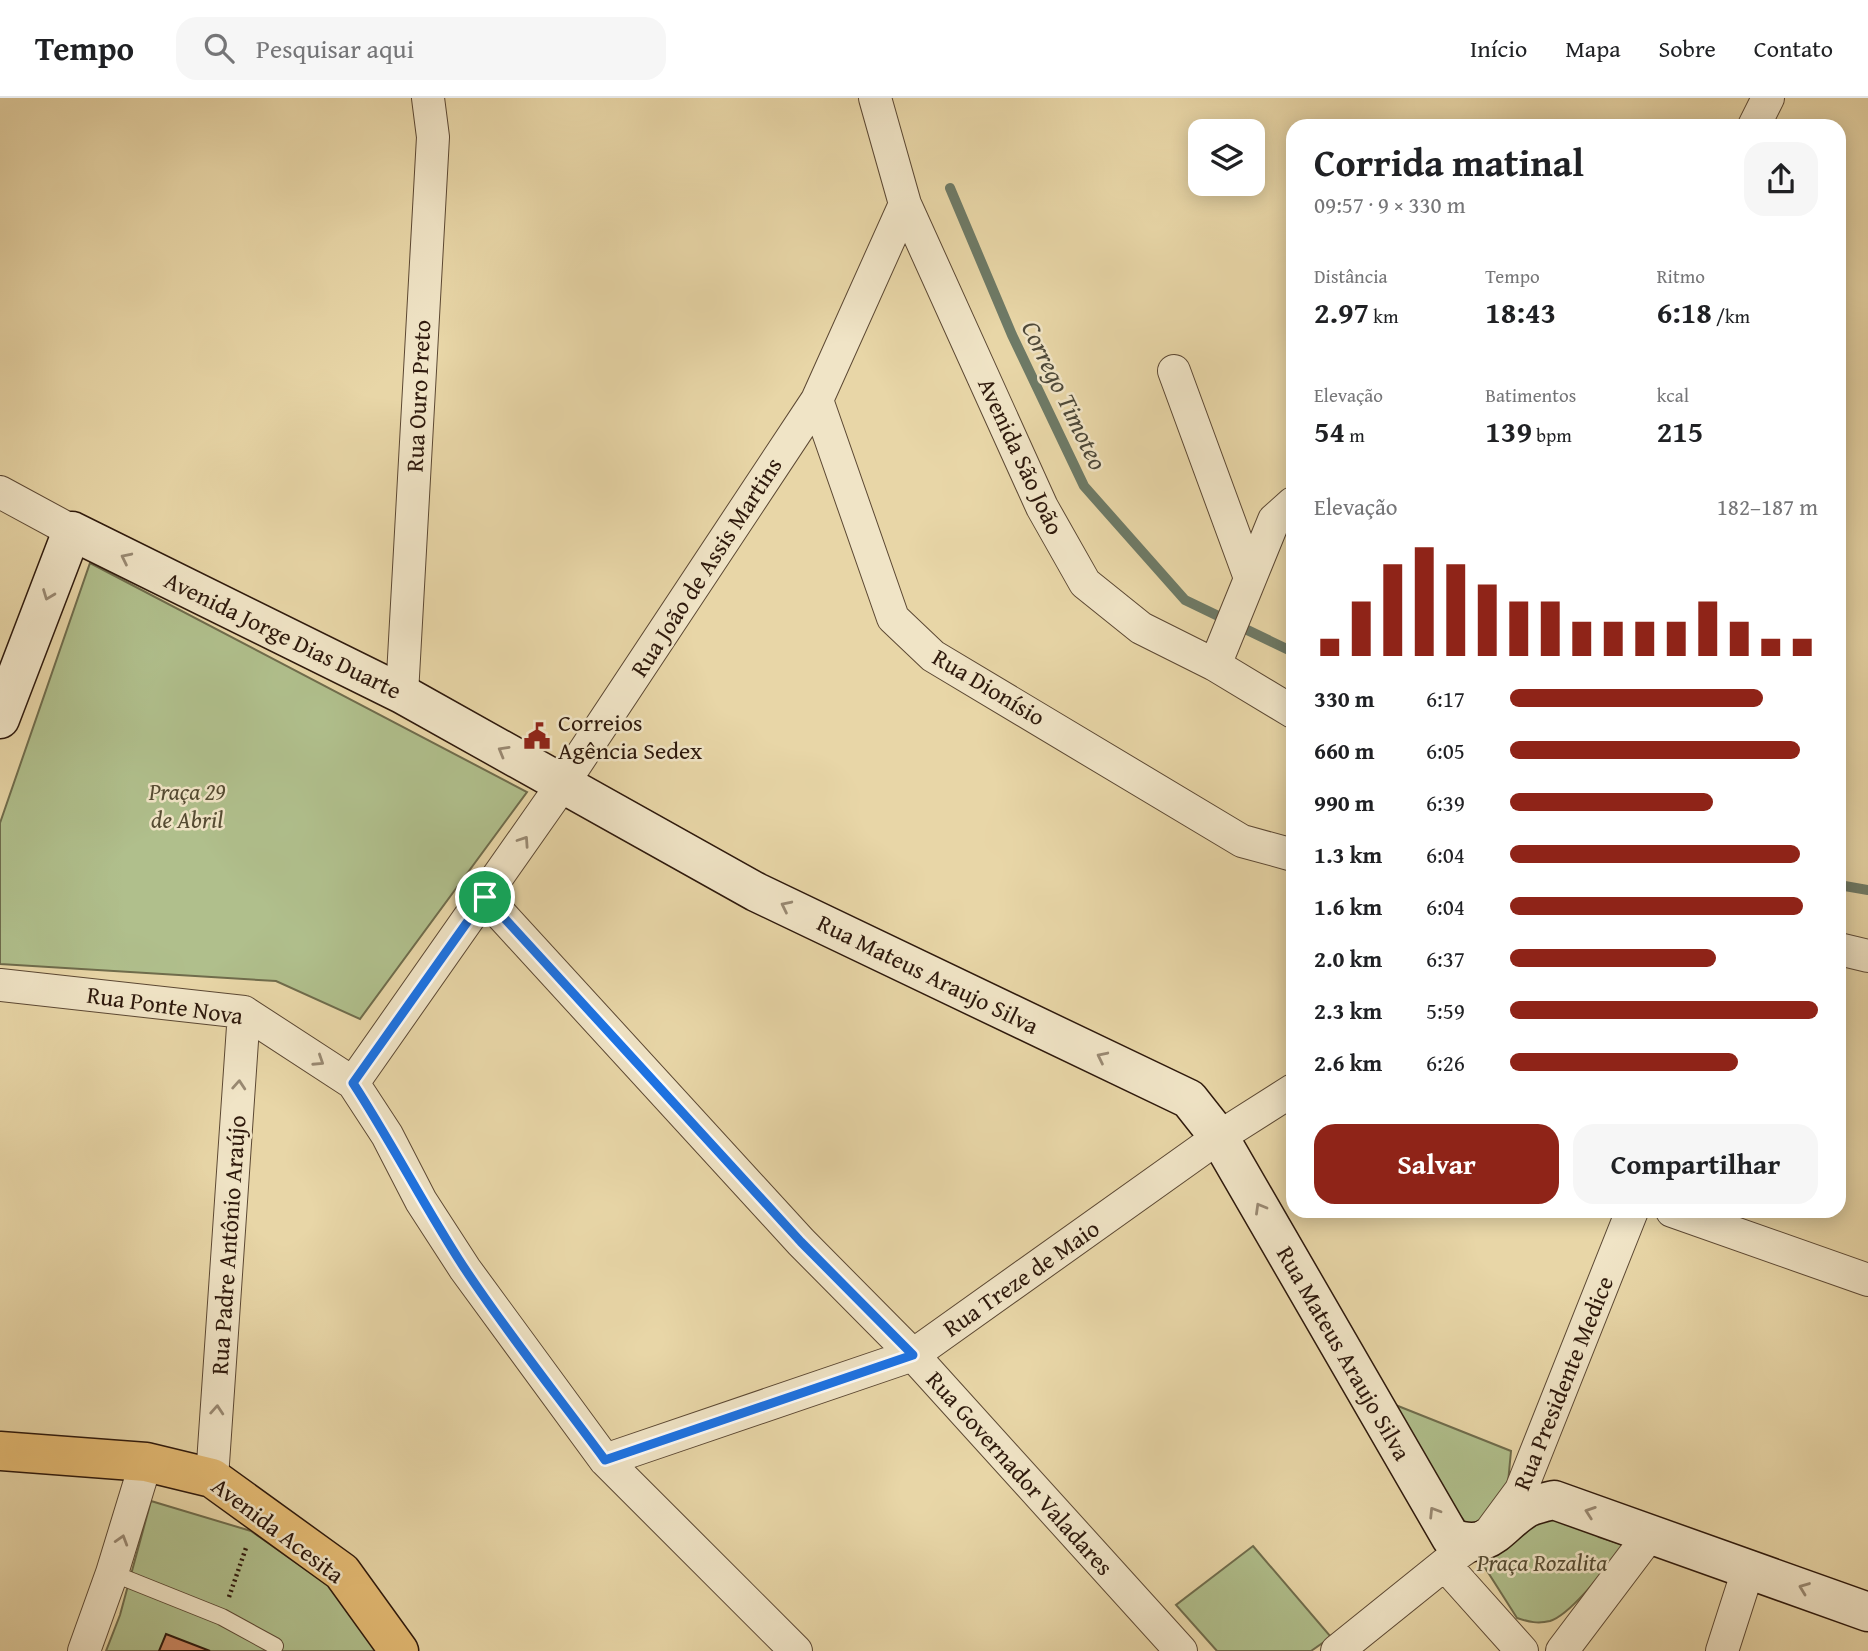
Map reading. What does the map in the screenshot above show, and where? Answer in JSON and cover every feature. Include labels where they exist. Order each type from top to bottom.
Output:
[{"type":"main road","name":"Avenida Jorge Dias Duarte","points":[[72,531],[402,694],[562,785]]},
{"type":"main road","points":[[0,719],[72,531]]},
{"type":"main road","name":"Rua Mateus Araujo Silva","points":[[562,785],[756,892],[1189,1099],[1219,1137],[1432,1510],[1451,1538],[1475,1543]]},
{"type":"main road","name":"Avenida Acesita","points":[[0,1451],[146,1462],[212,1478],[342,1572],[398,1651]]},
{"type":"main road","points":[[1475,1543],[1487,1540],[1528,1507],[1554,1500],[1749,1567],[1868,1612]]},
{"type":"street","name":"Rua Ouro Preto","points":[[402,694],[433,137],[428,98]]},
{"type":"street","name":"Avenida São João","points":[[875,98],[905,204],[1042,507],[1085,583],[1141,628],[1220,654],[1286,706]]},
{"type":"street","points":[[1758,119],[1768,98]]},
{"type":"street","name":"Rua João de Assis Martins","points":[[353,1083],[562,785],[817,400],[905,204]]},
{"type":"street","points":[[1174,371],[1246,588]]},
{"type":"street","name":"Rua Dionísio","points":[[817,400],[893,618],[933,656],[1242,841],[1286,853]]},
{"type":"street","name":"Avenida Jorge Dias Duarte","points":[[0,492],[72,531]]},
{"type":"street","points":[[1220,654],[1274,520],[1286,509]]},
{"type":"street","name":"Rua Governador Valadares","points":[[485,897],[801,1242],[913,1355],[1181,1651]]},
{"type":"street","points":[[1846,951],[1868,956]]},
{"type":"street","name":"Rua Ponte Nova","points":[[0,985],[244,1012],[353,1083]]},
{"type":"street","name":"Rua Padre Antônio Araújo","points":[[212,1478],[244,1012]]},
{"type":"street","points":[[353,1083],[387,1135],[421,1201],[465,1269],[605,1460],[796,1651]]},
{"type":"street","name":"Rua Treze de Maio","points":[[605,1460],[913,1355],[1219,1137],[1286,1094]]},
{"type":"street","name":"Rua Presidente Medice","points":[[1338,1651],[1490,1532],[1521,1490],[1629,1218]]},
{"type":"street","points":[[1692,1218],[1868,1280]]},
{"type":"street","points":[[83,1651],[113,1573],[146,1462]]},
{"type":"street","points":[[1562,1651],[1651,1533]]},
{"type":"street","points":[[1445,1565],[1522,1651]]},
{"type":"street","points":[[1722,1651],[1749,1567]]},
{"type":"lane","points":[[113,1573],[222,1617],[275,1646]]},
{"type":"path","points":[[222,1617],[258,1511]]},
{"type":"green space","name":"Praça 29 de Abril","points":[[90,563],[527,792],[360,1019],[276,981],[0,964],[0,823]]},
{"type":"green space","name":"Praça Rozalita","points":[[1388,1402],[1511,1451],[1508,1483],[1559,1509],[1599,1537],[1624,1545],[1590,1588],[1559,1617],[1541,1622],[1517,1618],[1470,1544],[1465,1522],[1444,1495]]},
{"type":"green space","points":[[151,1501],[251,1531],[335,1590],[381,1651],[106,1651],[120,1615]]},
{"type":"green space","points":[[1253,1546],[1331,1637],[1311,1651],[1217,1651],[1176,1605]]},
{"type":"building","points":[[166,1634],[210,1651],[159,1651]]},
{"type":"waterway","name":"Corrego Timoteo","points":[[950,188],[1012,335],[1084,486],[1185,600],[1286,649]]},
{"type":"waterway","name":"Corrego Timoteo","points":[[1846,886],[1868,890]]},
{"type":"place","name":"Correios Agência Sedex","points":[[537,736]]},
{"type":"route","points":[[485,897],[801,1242],[913,1355],[605,1460],[465,1269],[421,1201],[387,1135],[353,1083],[485,897]]}]
